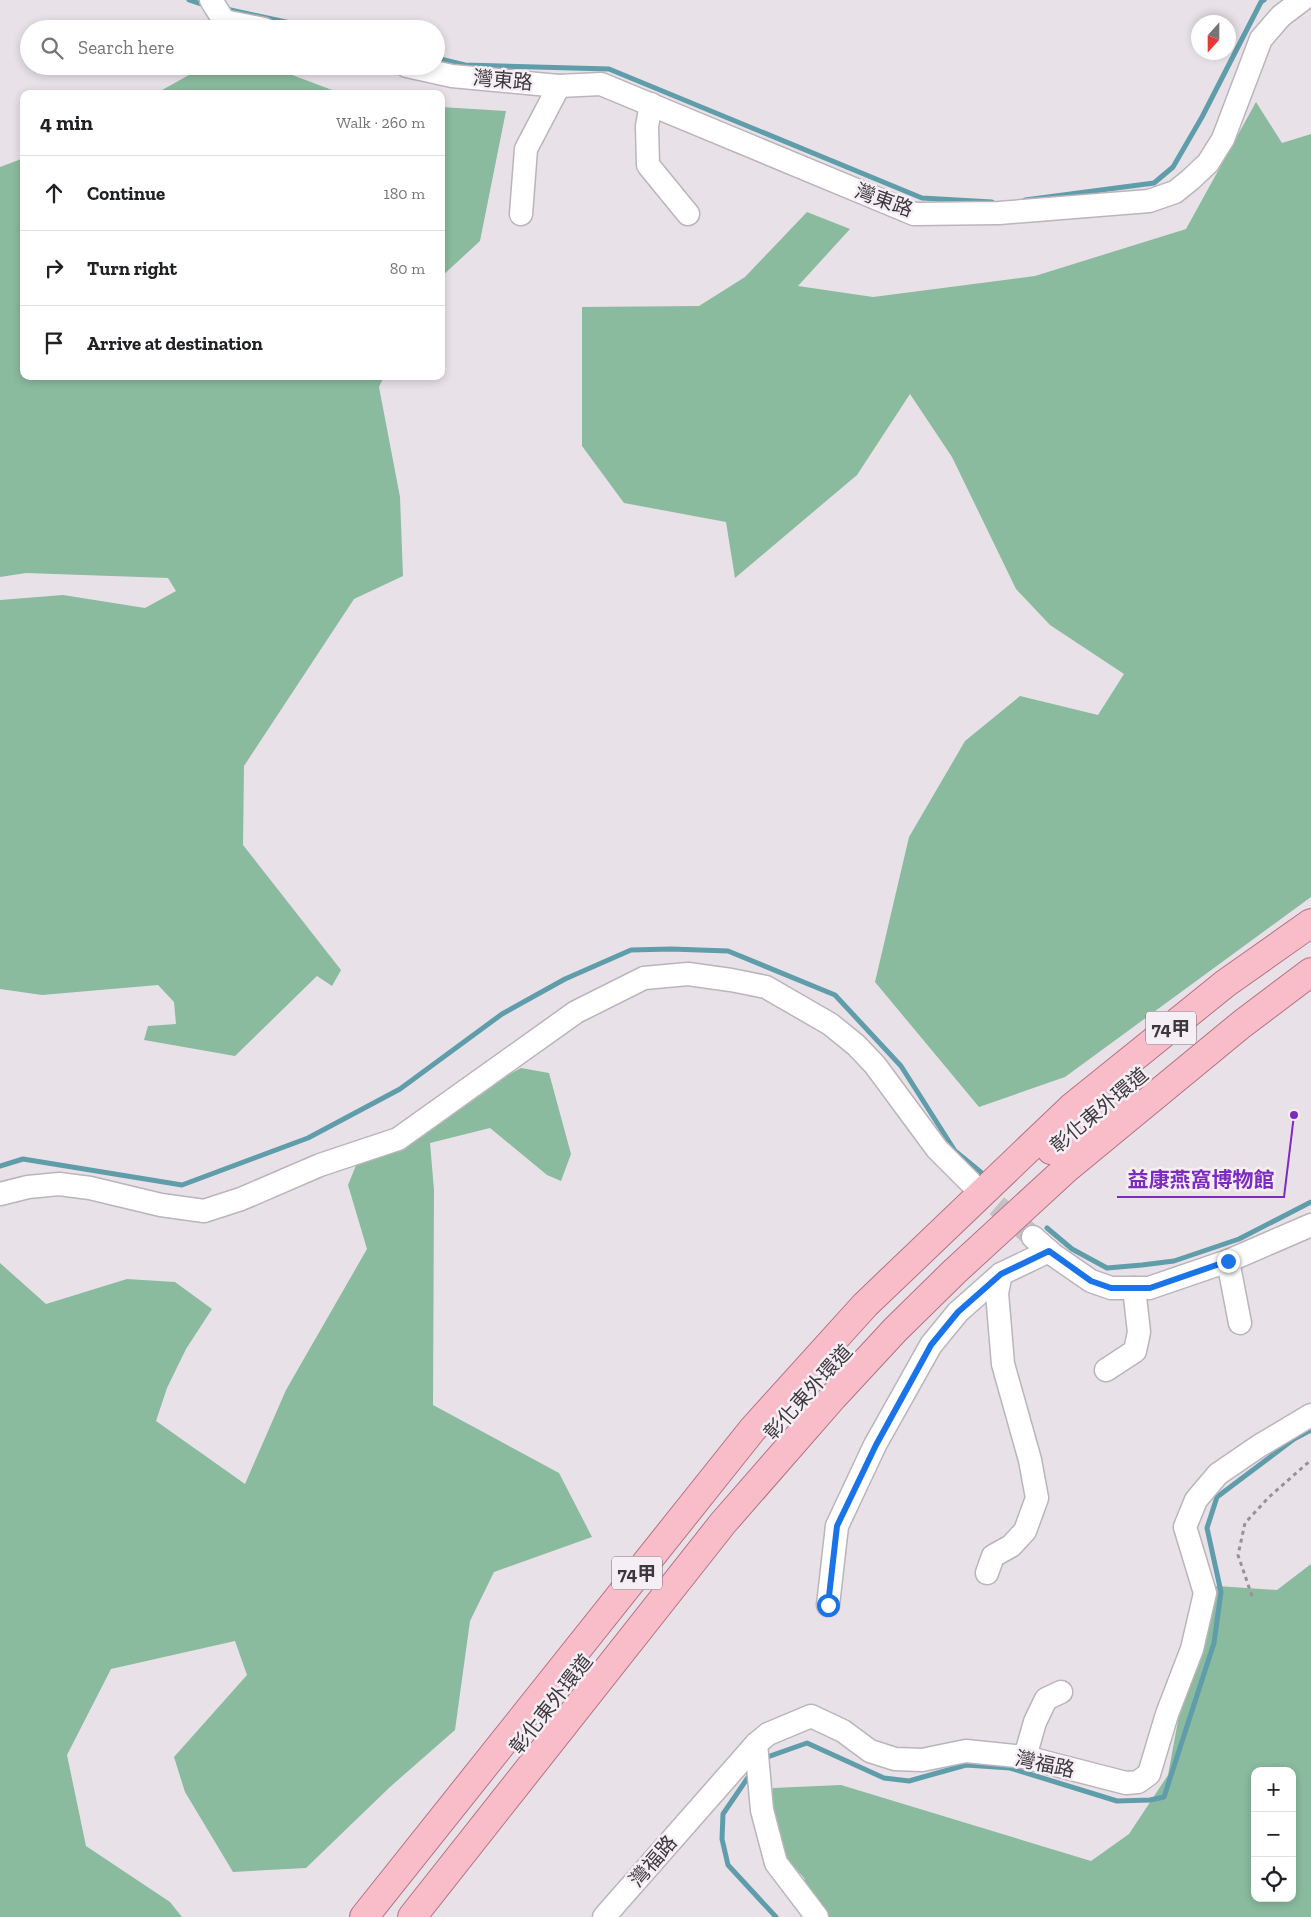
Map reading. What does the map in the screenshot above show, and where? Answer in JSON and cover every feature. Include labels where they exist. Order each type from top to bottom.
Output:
[{"type":"main road","name":"74甲","points":[[364,1917],[752,1430],[865,1304],[1071,1108],[1226,984],[1311,923]]},
{"type":"main road","name":"彰化東外環道","points":[[383,1917],[708,1507],[777,1425],[877,1317],[937,1254],[1049,1152],[1176,1045],[1311,942]]},
{"type":"main road","name":"彰化東外環道","points":[[412,1917],[723,1523],[826,1404],[895,1330],[954,1272],[1066,1169],[1242,1024],[1311,972]]},
{"type":"main road","name":"74甲","points":[[429,1917],[684,1591],[739,1524],[799,1454],[904,1340],[962,1281],[1074,1177],[1149,1112],[1238,1041],[1311,990]]},
{"type":"street","points":[[212,0],[223,20]]},
{"type":"street","name":"灣東路","points":[[445,74],[559,86],[601,84],[914,214],[999,213],[1149,201],[1175,192],[1208,163],[1223,139],[1262,39],[1281,16],[1302,0]]},
{"type":"street","points":[[521,214],[526,149],[559,86]]},
{"type":"street","points":[[650,104],[647,126],[648,165],[688,214]]},
{"type":"street","points":[[0,1194],[28,1187],[58,1184],[90,1188],[161,1205],[204,1211],[241,1199],[320,1165],[398,1139],[576,1012],[644,978],[688,974],[766,987],[830,1024],[856,1045],[875,1065],[937,1149],[972,1184]]},
{"type":"street","points":[[828,1605],[837,1526],[876,1445],[931,1345],[958,1312],[1001,1274],[1041,1244],[1091,1281],[1111,1288],[1150,1288],[1228,1261],[1311,1226]]},
{"type":"street","points":[[1228,1261],[1240,1323]]},
{"type":"street","points":[[986,1573],[993,1556],[1011,1546],[1025,1531],[1037,1498],[1030,1460],[1003,1364],[996,1292],[1001,1274]]},
{"type":"street","points":[[1106,1370],[1135,1351],[1139,1332],[1134,1288]]},
{"type":"street","name":"灣福路","points":[[604,1917],[756,1744],[768,1734],[811,1716],[843,1731],[870,1751],[895,1759],[922,1760],[966,1751],[1025,1757],[1126,1783],[1138,1782],[1149,1774],[1167,1714],[1192,1649],[1205,1593],[1185,1527],[1196,1500],[1218,1474],[1259,1446],[1311,1415]]},
{"type":"street","points":[[1025,1757],[1035,1722],[1046,1698],[1061,1692]]},
{"type":"street","points":[[756,1744],[762,1810],[776,1863],[817,1917]]},
{"type":"path","points":[[1252,1596],[1238,1555],[1245,1523],[1269,1497],[1311,1460]]},
{"type":"green space","points":[[189,75],[292,75],[332,90],[162,90]]},
{"type":"green space","points":[[1256,102],[1282,143],[1311,134],[1311,897],[1065,1077],[979,1107],[875,982],[909,837],[965,741],[1020,696],[1098,715],[1124,674],[1050,625],[1016,589],[952,457],[910,394],[857,475],[735,578],[726,522],[624,503],[582,446],[582,307],[699,306],[745,277],[807,212],[850,229],[798,286],[873,297],[1035,276],[1186,229]]},
{"type":"green space","points":[[445,107],[506,111],[480,241],[445,273]]},
{"type":"green space","points":[[20,160],[20,380],[382,380],[379,387],[400,497],[403,576],[354,599],[244,766],[243,845],[341,970],[332,986],[317,976],[235,1056],[144,1040],[148,1026],[176,1024],[174,1002],[158,985],[42,995],[0,989],[0,600],[63,595],[145,608],[176,591],[168,578],[26,573],[0,577],[0,167]]},
{"type":"green space","points":[[521,1068],[549,1073],[571,1154],[561,1181],[547,1175],[490,1128],[430,1143],[434,1190],[433,1405],[559,1473],[592,1537],[494,1572],[470,1621],[455,1730],[390,1787],[306,1868],[233,1872],[185,1792],[174,1757],[247,1675],[235,1641],[111,1669],[67,1755],[86,1846],[170,1902],[182,1917],[0,1917],[0,1263],[46,1304],[127,1279],[175,1282],[212,1309],[186,1349],[167,1388],[156,1421],[245,1484],[286,1390],[367,1249],[348,1185],[359,1158],[406,1130]]},
{"type":"green space","points":[[1311,1564],[1311,1917],[815,1917],[804,1878],[751,1818],[773,1788],[841,1785],[1091,1861],[1129,1834],[1168,1775],[1203,1585],[1277,1590]]},
{"type":"waterway","points":[[189,0],[207,6]]},
{"type":"waterway","points":[[1025,200],[1154,183],[1173,167],[1202,117],[1261,2],[1264,0]]},
{"type":"waterway","points":[[226,9],[277,20]]},
{"type":"waterway","points":[[445,60],[465,65],[609,69],[922,198],[992,202]]},
{"type":"waterway","points":[[0,1166],[23,1159],[182,1185],[308,1138],[400,1089],[502,1014],[565,979],[631,950],[671,949],[728,951],[835,995],[901,1066],[955,1151],[983,1174]]},
{"type":"waterway","points":[[1047,1228],[1072,1249],[1107,1268],[1142,1265],[1174,1261],[1239,1239],[1311,1202]]},
{"type":"waterway","points":[[762,1759],[807,1743],[884,1778],[909,1781],[966,1765],[1010,1768],[1117,1801],[1150,1800],[1164,1797],[1214,1643],[1221,1592],[1207,1528],[1217,1497],[1294,1439],[1311,1430]]},
{"type":"waterway","points":[[751,1773],[723,1814],[722,1839],[728,1865],[776,1917]]},
{"type":"tunnel","points":[[972,1184],[1033,1237]]},
{"type":"place","name":"益康燕窩博物館","points":[[1294,1115]]},
{"type":"route","points":[[828,1605],[837,1526],[876,1445],[931,1345],[958,1312],[1001,1274],[1049,1251],[1091,1281],[1111,1288],[1150,1288],[1228,1261]]}]
